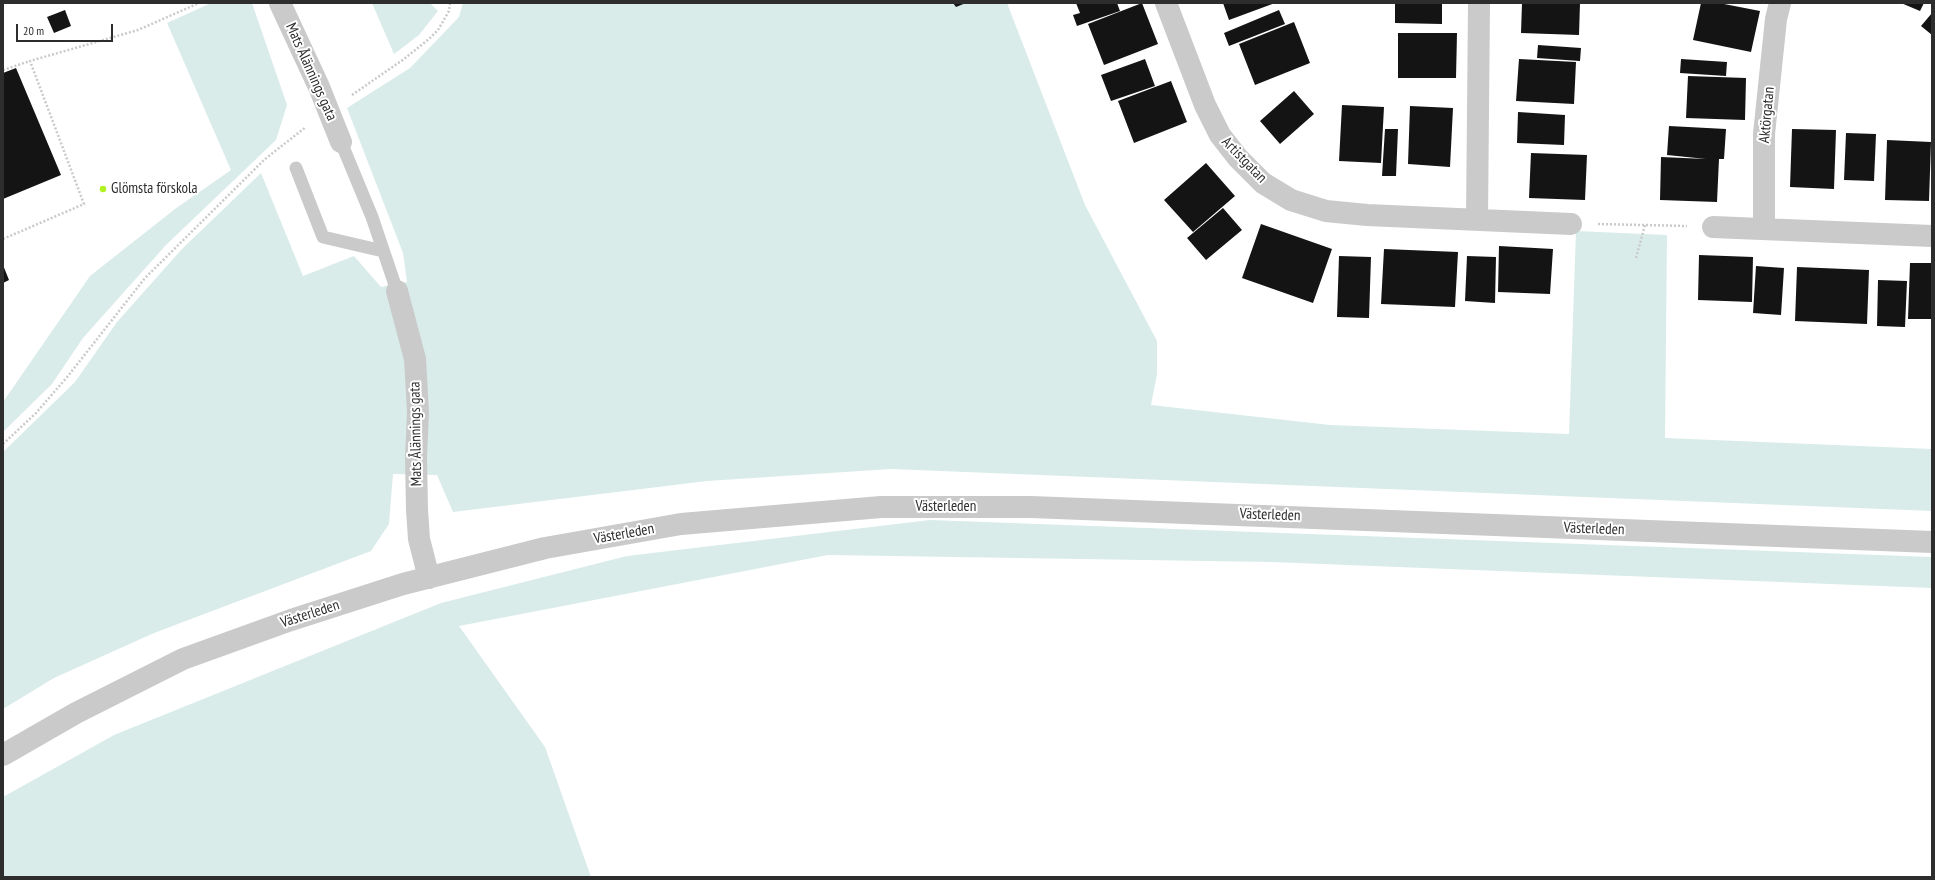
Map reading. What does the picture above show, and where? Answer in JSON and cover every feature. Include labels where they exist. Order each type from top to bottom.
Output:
[{"type":"street","name":"Mats Ålännings gata","points":[[280,3],[329,111],[341,142]]},
{"type":"street","name":"Artistgatan","points":[[1166,3],[1205,105],[1220,135],[1238,158],[1263,183],[1292,200],[1326,211],[1367,215],[1571,224]]},
{"type":"street","points":[[1477,220],[1479,3]]},
{"type":"street","name":"Aktörgatan","points":[[1764,228],[1764,134],[1776,19],[1780,3]]},
{"type":"street","points":[[1713,227],[1932,236]]},
{"type":"street","name":"Mats Ålännings gata","points":[[397,291],[414,359],[418,412],[416,457],[417,510],[420,539],[429,578]]},
{"type":"street","name":"Västerleden","points":[[3,755],[76,713],[184,659],[291,620],[403,584],[545,548],[681,524],[881,507],[1031,506],[1932,542]]},
{"type":"lane","points":[[341,142],[397,291]]},
{"type":"lane","points":[[296,168],[323,237],[383,251]]},
{"type":"path","points":[[3,70],[138,30],[199,3]]},
{"type":"path","points":[[3,444],[36,413],[68,376],[125,301],[180,241],[216,209],[265,158],[283,143],[404,59],[429,39],[438,30],[449,11],[450,3]]},
{"type":"path","points":[[3,239],[84,204],[30,61]]},
{"type":"path","points":[[1571,224],[1713,227]]},
{"type":"path","points":[[1636,258],[1645,225]]},
{"type":"shaded area","points":[[211,3],[252,3],[287,105],[276,140],[166,245],[83,338],[52,384],[3,432],[3,402],[90,276],[175,209],[231,170],[167,23]]},
{"type":"shaded area","points":[[372,3],[430,3],[438,11],[419,35],[394,54]]},
{"type":"shaded area","points":[[463,3],[1007,3],[1085,205],[1157,341],[1157,374],[1151,405],[1330,425],[1569,434],[1576,231],[1667,235],[1665,438],[1932,449],[1932,511],[891,469],[707,481],[453,512],[437,475],[393,474],[389,524],[371,551],[154,633],[54,678],[3,709],[3,452],[75,382],[117,322],[182,249],[261,173],[303,276],[354,256],[381,287],[407,282],[403,253],[347,108],[410,68],[459,17]]},
{"type":"shaded area","points":[[930,520],[1932,557],[1932,588],[1271,562],[828,555],[459,626],[545,747],[591,877],[3,877],[3,797],[114,735],[441,603],[627,556]]},
{"type":"building","points":[[953,3],[966,3],[956,7]]},
{"type":"building","points":[[1076,3],[1117,3],[1120,11],[1077,26],[1073,15],[1080,13]]},
{"type":"building","points":[[1142,3],[1158,44],[1104,65],[1088,24]]},
{"type":"building","points":[[1223,3],[1275,3],[1229,20]]},
{"type":"building","points":[[1395,3],[1442,3],[1442,24],[1395,23]]},
{"type":"building","points":[[1522,3],[1580,3],[1579,35],[1521,33]]},
{"type":"building","points":[[1701,3],[1719,3],[1760,11],[1751,52],[1693,40]]},
{"type":"building","points":[[1901,3],[1924,3],[1920,11]]},
{"type":"building","points":[[65,10],[71,26],[54,33],[47,17]]},
{"type":"building","points":[[1279,10],[1285,24],[1229,46],[1224,33]]},
{"type":"building","points":[[1932,13],[1932,35],[1921,26]]},
{"type":"building","points":[[1294,22],[1310,63],[1255,85],[1239,44]]},
{"type":"building","points":[[1398,33],[1457,33],[1456,78],[1398,78]]},
{"type":"building","points":[[1538,45],[1581,48],[1580,61],[1537,58]]},
{"type":"building","points":[[1145,59],[1155,86],[1111,101],[1101,75]]},
{"type":"building","points":[[1519,59],[1576,62],[1574,104],[1516,101]]},
{"type":"building","points":[[1681,59],[1727,62],[1726,76],[1680,73]]},
{"type":"building","points":[[16,68],[61,175],[3,199],[3,73]]},
{"type":"building","points":[[1688,76],[1746,78],[1745,120],[1686,118]]},
{"type":"building","points":[[1171,81],[1187,122],[1134,143],[1118,101]]},
{"type":"building","points":[[1294,91],[1314,114],[1280,144],[1260,121]]},
{"type":"building","points":[[1342,105],[1384,107],[1381,163],[1339,161]]},
{"type":"building","points":[[1410,106],[1453,108],[1450,167],[1408,164]]},
{"type":"building","points":[[1518,112],[1565,115],[1564,145],[1517,143]]},
{"type":"building","points":[[1669,126],[1726,129],[1724,159],[1719,159],[1717,202],[1660,200],[1661,157],[1706,159],[1667,155]]},
{"type":"building","points":[[1385,129],[1398,129],[1396,176],[1382,176]]},
{"type":"building","points":[[1792,129],[1836,130],[1834,189],[1790,187]]},
{"type":"building","points":[[1846,133],[1876,134],[1874,181],[1844,180]]},
{"type":"building","points":[[1887,140],[1931,142],[1929,201],[1885,200]]},
{"type":"building","points":[[1531,153],[1587,155],[1585,200],[1529,198]]},
{"type":"building","points":[[1206,163],[1235,196],[1193,232],[1164,200]]},
{"type":"building","points":[[1223,208],[1242,230],[1206,260],[1187,238]]},
{"type":"building","points":[[1261,224],[1332,249],[1313,303],[1242,278]]},
{"type":"building","points":[[1499,246],[1553,249],[1550,294],[1498,292]]},
{"type":"building","points":[[1384,249],[1458,252],[1455,307],[1381,304]]},
{"type":"building","points":[[1699,255],[1753,257],[1752,302],[1698,300]]},
{"type":"building","points":[[1339,256],[1371,257],[1369,318],[1337,317]]},
{"type":"building","points":[[1467,256],[1496,257],[1495,303],[1465,301]]},
{"type":"building","points":[[1910,263],[1932,263],[1932,319],[1908,319]]},
{"type":"building","points":[[3,265],[9,280],[3,283]]},
{"type":"building","points":[[1756,266],[1784,268],[1781,315],[1753,313]]},
{"type":"building","points":[[1797,267],[1869,270],[1867,324],[1795,321]]},
{"type":"building","points":[[1878,280],[1907,281],[1905,327],[1877,326]]},
{"type":"place","name":"Glömsta förskola","points":[[103,189]]}]
